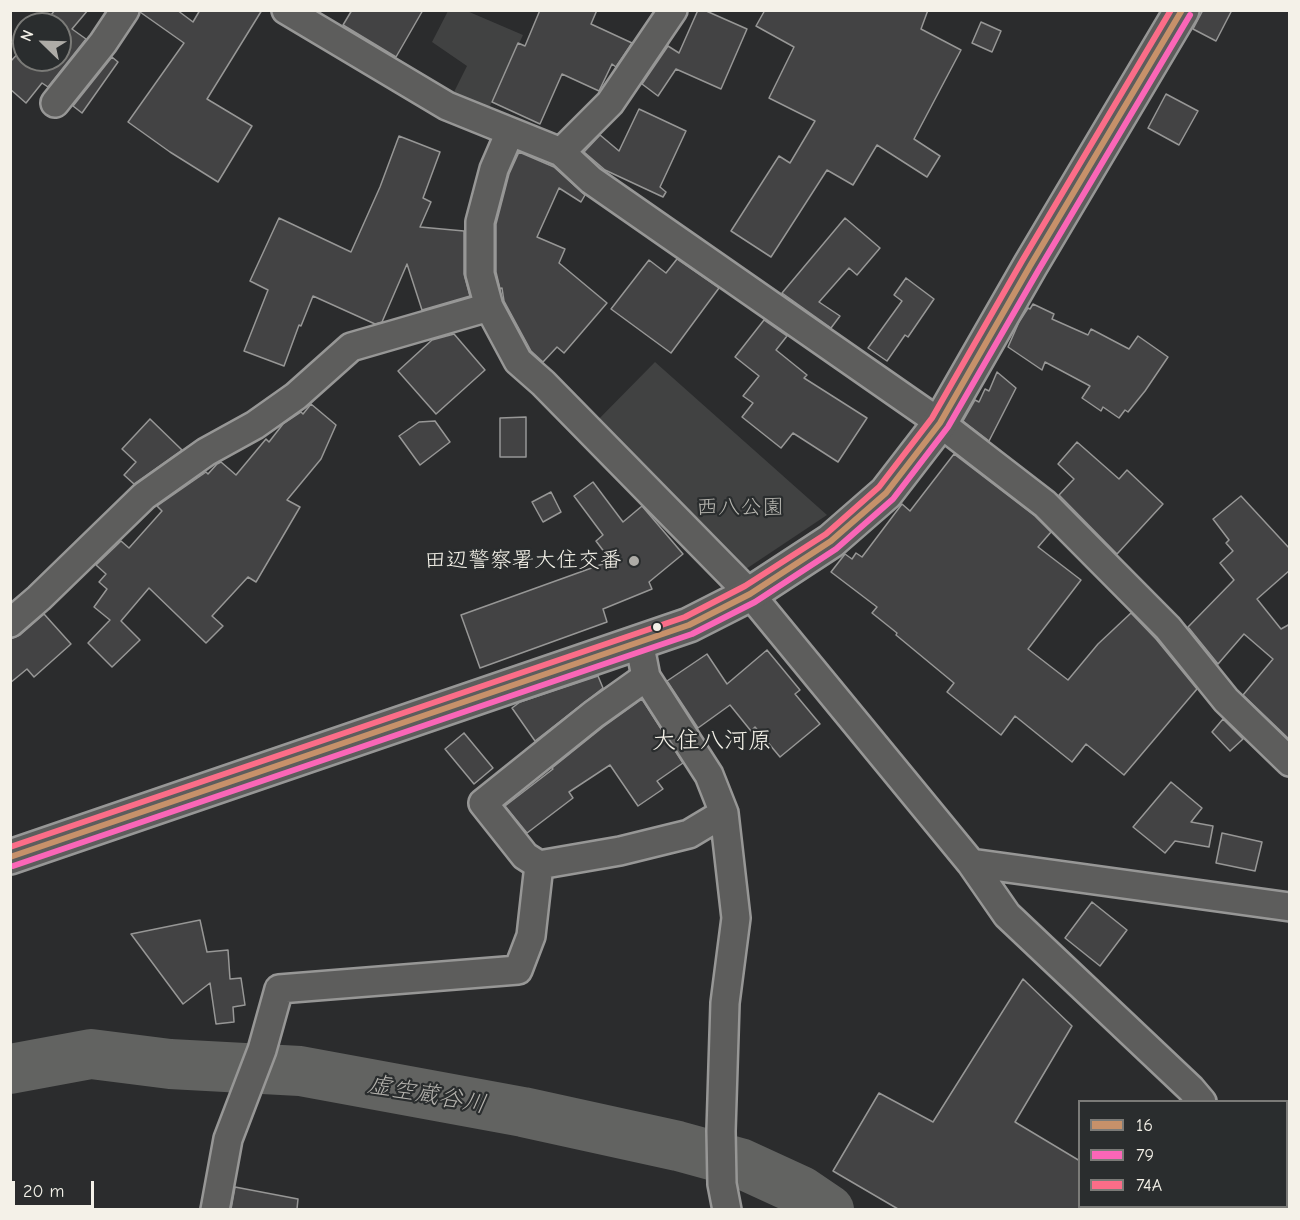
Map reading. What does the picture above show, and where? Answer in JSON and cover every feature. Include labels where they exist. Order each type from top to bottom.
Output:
[{"type":"street","points":[[55,103],[103,43],[125,10]]},
{"type":"street","points":[[286,10],[447,106],[561,152],[591,180],[940,423],[1045,504],[1168,628],[1226,700],[1290,762]]},
{"type":"street","points":[[561,152],[610,103],[673,10]]},
{"type":"street","points":[[10,857],[689,625],[750,594],[831,541],[886,493],[940,423],[1182,10]]},
{"type":"street","points":[[510,132],[494,169],[480,222],[480,274],[489,307],[518,361],[543,382],[750,594],[971,863],[1007,915],[1201,1100]]},
{"type":"street","points":[[10,622],[39,598],[144,496],[206,452],[255,425],[288,402],[351,347],[489,307]]},
{"type":"street","points":[[639,641],[646,677],[709,775],[724,813],[736,918],[725,1003],[721,1131],[724,1197]]},
{"type":"street","points":[[646,677],[594,714],[483,803],[525,856],[539,865],[620,851],[689,834],[724,813]]},
{"type":"street","points":[[971,863],[1290,907]]},
{"type":"street","points":[[215,1209],[228,1138],[262,1050],[279,989],[518,970],[531,936],[539,865]]},
{"type":"green space","points":[[448,11],[467,11],[523,35],[483,121],[447,106],[467,66],[432,42]]},
{"type":"green space","name":"西八公園","points":[[655,362],[827,515],[734,577],[589,429]]},
{"type":"building","points":[[55,10],[88,10],[72,29],[72,12],[53,12]]},
{"type":"building","points":[[141,10],[177,10],[193,22],[200,10],[262,10],[207,99],[252,126],[218,182],[128,122],[184,43],[140,12]]},
{"type":"building","points":[[352,10],[423,10],[396,57],[343,25]]},
{"type":"building","points":[[540,10],[597,10],[591,24],[632,43],[616,67],[612,64],[599,91],[562,74],[540,124],[492,102],[518,43],[525,46]]},
{"type":"building","points":[[698,10],[704,10],[747,29],[721,89],[676,69],[658,96],[642,84],[668,46],[679,53]]},
{"type":"building","points":[[765,10],[928,10],[921,29],[961,50],[914,139],[940,156],[927,177],[877,145],[853,185],[827,170],[771,257],[731,231],[779,156],[790,163],[815,121],[769,98],[794,47],[756,26]]},
{"type":"building","points":[[1203,10],[1232,10],[1216,41],[1193,29]]},
{"type":"building","points":[[981,22],[1001,31],[992,52],[972,43]]},
{"type":"building","points":[[72,29],[86,39],[72,57]]},
{"type":"building","points":[[112,57],[118,62],[82,113],[73,106]]},
{"type":"building","points":[[12,60],[12,72],[60,72],[48,87],[42,83],[26,103],[10,89],[10,62]]},
{"type":"building","points":[[1166,94],[1198,111],[1179,145],[1148,128]]},
{"type":"building","points":[[639,109],[686,131],[660,187],[666,192],[663,197],[605,170],[584,152],[600,135],[619,151]]},
{"type":"building","points":[[399,136],[440,152],[423,198],[431,202],[420,227],[464,231],[464,274],[470,296],[422,310],[407,264],[382,322],[375,324],[313,296],[301,326],[299,325],[284,366],[244,351],[268,290],[250,281],[279,218],[351,252],[380,187]]},
{"type":"building","points":[[519,152],[554,167],[585,195],[581,202],[559,188],[537,237],[565,249],[559,263],[607,303],[564,353],[557,347],[543,362],[531,351],[504,301],[496,272],[496,224],[509,174]]},
{"type":"building","points":[[845,218],[880,248],[857,275],[849,268],[819,302],[840,316],[831,328],[782,293]]},
{"type":"building","points":[[677,259],[719,288],[671,353],[611,309],[649,260],[666,273]]},
{"type":"building","points":[[906,278],[934,299],[908,337],[905,335],[887,361],[868,348],[902,301],[894,295]]},
{"type":"building","points":[[1033,304],[1054,314],[1052,319],[1088,335],[1091,329],[1129,349],[1138,336],[1168,357],[1128,412],[1125,410],[1119,418],[1103,407],[1101,411],[1082,398],[1090,386],[1045,362],[1042,370],[1008,347],[1019,322]]},
{"type":"building","points":[[764,320],[787,336],[776,350],[807,375],[804,378],[867,418],[838,462],[793,433],[781,448],[742,417],[753,403],[743,396],[759,376],[735,357]]},
{"type":"building","points":[[454,334],[485,370],[436,414],[398,371],[432,340]]},
{"type":"building","points":[[997,372],[1016,388],[989,441],[963,421],[975,400],[979,402],[985,389],[989,391]]},
{"type":"building","points":[[311,404],[336,425],[321,459],[287,500],[300,507],[256,582],[248,577],[212,616],[223,626],[206,643],[149,588],[121,621],[140,640],[112,667],[88,643],[110,620],[94,607],[107,589],[99,582],[106,574],[96,565],[121,541],[129,548],[162,511],[157,506],[206,472],[208,474],[217,464],[221,462],[236,475],[266,439],[269,442],[283,424],[301,412],[303,414]]},
{"type":"building","points":[[526,417],[526,457],[500,457],[500,418]]},
{"type":"building","points":[[150,419],[182,450],[134,484],[124,475],[136,462],[122,449]]},
{"type":"building","points":[[435,421],[450,442],[420,465],[399,436],[419,422]]},
{"type":"building","points":[[1077,442],[1119,479],[1127,470],[1163,504],[1117,554],[1059,495],[1074,479],[1058,464]]},
{"type":"building","points":[[954,454],[1035,516],[1051,532],[1038,547],[1081,580],[1028,649],[1068,680],[1098,644],[1131,613],[1156,639],[1197,689],[1124,775],[1086,744],[1072,762],[1015,716],[1001,735],[947,692],[954,683],[872,613],[877,607],[831,572],[845,554],[852,559],[856,553],[862,557],[902,504],[910,511]]},
{"type":"building","points":[[593,482],[623,522],[642,506],[683,554],[649,582],[652,589],[603,609],[607,622],[480,668],[461,615],[611,561],[596,541],[603,535],[574,496]]},
{"type":"building","points":[[551,492],[561,512],[543,522],[532,502]]},
{"type":"building","points":[[1241,496],[1290,549],[1290,570],[1257,599],[1281,629],[1290,624],[1290,740],[1243,695],[1273,659],[1244,634],[1218,664],[1188,627],[1234,580],[1220,563],[1233,551],[1226,543],[1229,540],[1213,519]]},
{"type":"building","points":[[44,614],[71,644],[34,677],[27,669],[10,683],[10,639],[20,635]]},
{"type":"building","points":[[767,650],[800,690],[795,694],[820,724],[780,757],[755,727],[751,731],[730,705],[698,728],[667,681],[707,654],[727,684]]},
{"type":"building","points":[[598,676],[603,688],[535,741],[512,708],[520,702]]},
{"type":"building","points":[[642,699],[683,763],[657,781],[663,789],[638,806],[610,765],[569,792],[573,798],[527,833],[505,806],[603,727]]},
{"type":"building","points":[[1223,719],[1243,739],[1230,751],[1212,732]]},
{"type":"building","points":[[464,733],[493,768],[474,784],[445,749]]},
{"type":"building","points":[[1171,782],[1202,808],[1191,822],[1213,826],[1209,847],[1175,841],[1165,853],[1133,827]]},
{"type":"building","points":[[1222,833],[1262,842],[1255,871],[1216,863]]},
{"type":"building","points":[[1092,902],[1127,930],[1100,966],[1065,938]]},
{"type":"building","points":[[200,920],[207,952],[228,950],[230,979],[241,978],[245,1005],[233,1007],[234,1022],[216,1024],[210,983],[183,1004],[131,934]]},
{"type":"building","points":[[1023,979],[1072,1026],[1015,1122],[1078,1160],[1078,1208],[1080,1209],[898,1209],[833,1171],[879,1093],[933,1122]]},
{"type":"building","points":[[235,1187],[298,1199],[297,1209],[231,1209]]},
{"type":"waterway","name":"虚空蔵谷川","points":[[10,1069],[91,1054],[170,1064],[300,1071],[523,1112],[678,1146],[740,1163],[801,1191],[829,1210]]},
{"type":"transit line","name":"74A","points":[[10,847],[685,617],[745,586],[826,534],[879,487],[932,418],[1171,10]]},
{"type":"transit line","name":"16","points":[[10,857],[689,625],[750,594],[831,541],[886,493],[940,423],[1182,10]]},
{"type":"transit line","name":"79","points":[[13,866],[692,634],[755,602],[836,549],[893,499],[948,427],[1190,15]]},
{"type":"place","name":"田辺警察署大住交番","points":[[634,561]]},
{"type":"district","name":"大住八河原","points":[[712,741]]}]
